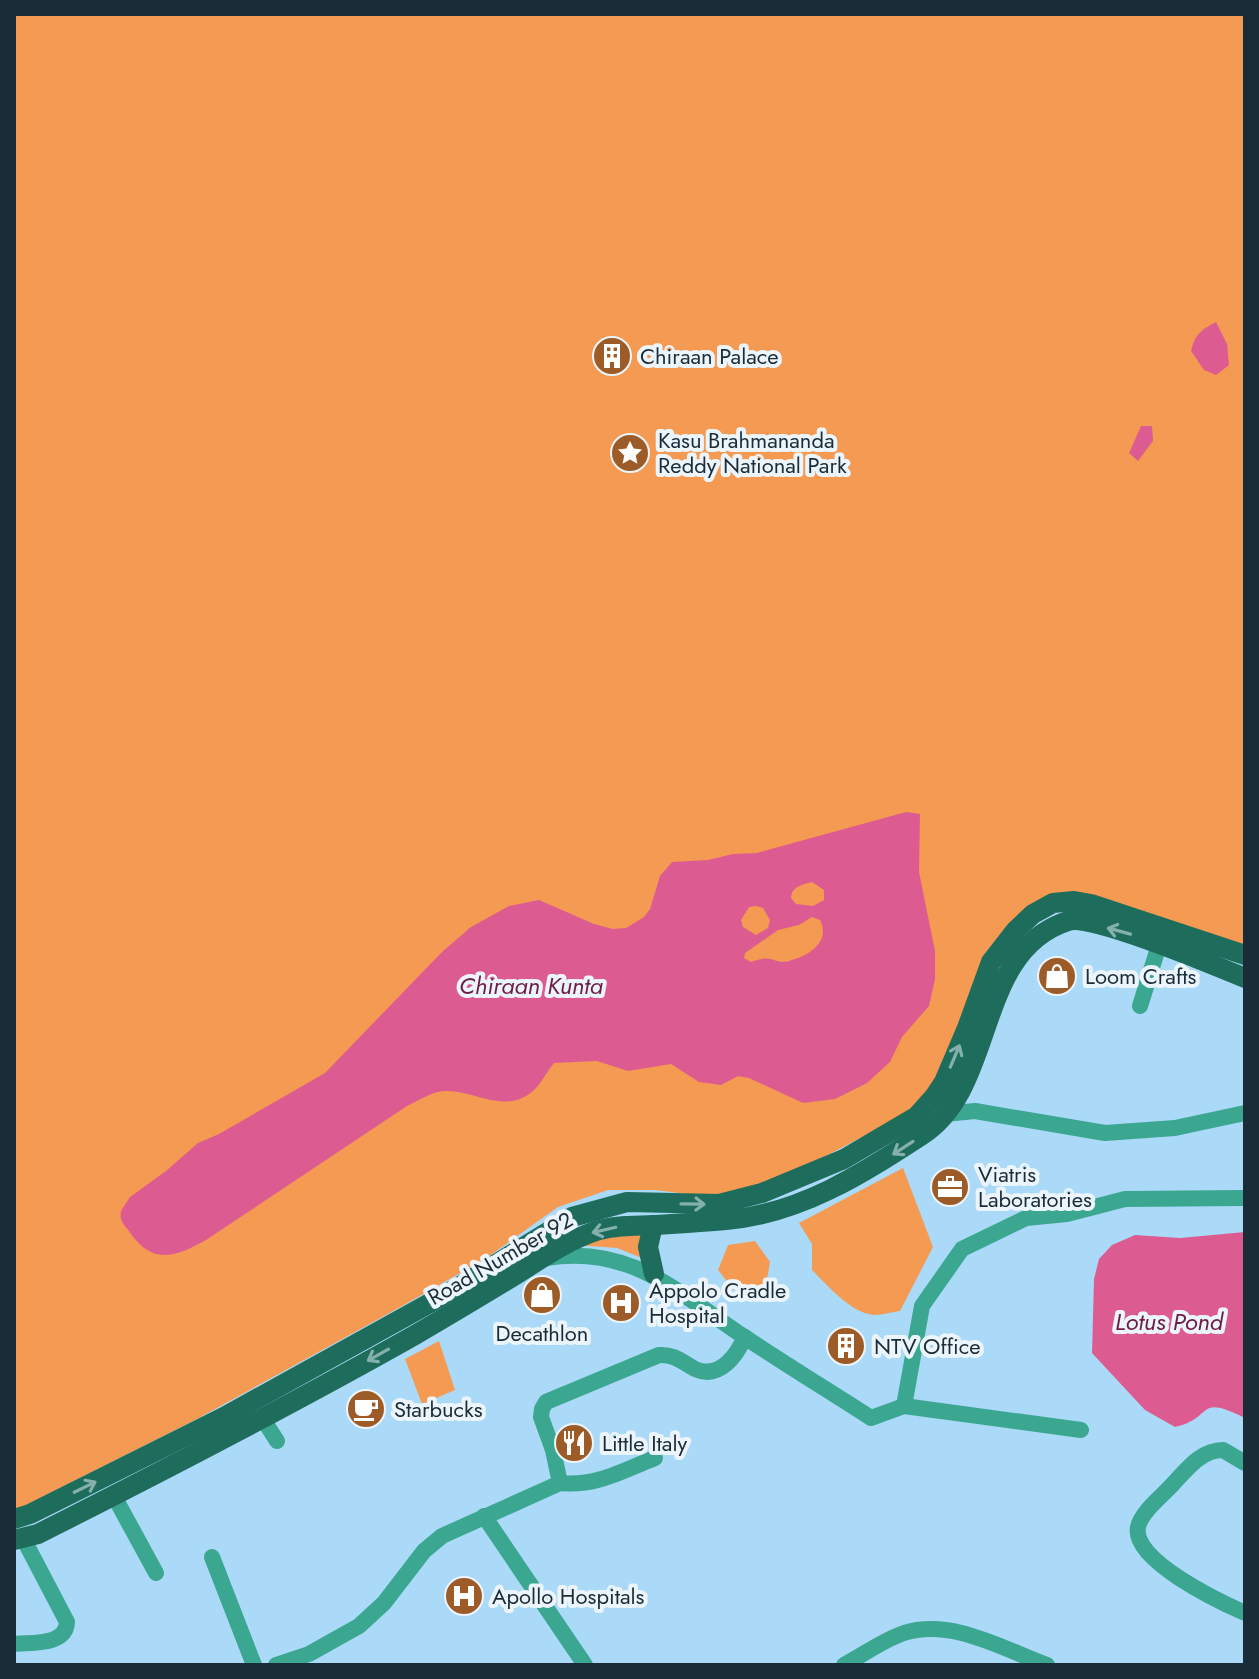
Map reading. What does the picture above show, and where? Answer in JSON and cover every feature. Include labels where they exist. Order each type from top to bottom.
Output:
[{"type":"main road","name":"Road Number 92","points":[[17,1532],[38,1534],[114,1496],[572,1217],[627,1202],[719,1204],[762,1193],[844,1159],[917,1116],[944,1082],[991,962],[1016,930],[1033,914],[1053,903],[1074,901],[1091,904],[1245,955]]},
{"type":"main road","name":"Road Number 92","points":[[17,1532],[30,1514],[233,1424],[263,1419],[466,1305],[562,1245],[599,1230],[730,1220],[764,1214],[854,1180],[930,1131],[945,1114],[965,1085],[1000,989],[1021,954],[1046,931],[1072,919],[1127,932],[1245,978]]},
{"type":"main road","points":[[653,1225],[648,1247],[654,1274]]},
{"type":"street","points":[[1140,1006],[1159,945]]},
{"type":"street","points":[[965,1085],[975,1111]]},
{"type":"street","points":[[945,1114],[975,1111],[1105,1133],[1175,1128],[1245,1113]]},
{"type":"street","points":[[904,1406],[922,1306],[962,1249],[1026,1218],[1067,1214],[1125,1199],[1245,1198]]},
{"type":"street","points":[[541,1259],[567,1255],[597,1257],[622,1261],[654,1274],[871,1418],[904,1406],[1081,1430]]},
{"type":"street","points":[[560,1483],[553,1450],[541,1417],[546,1402],[659,1355],[676,1356],[697,1370],[715,1371],[725,1366],[737,1353],[745,1337]]},
{"type":"street","points":[[263,1419],[277,1441]]},
{"type":"street","points":[[1245,1463],[1223,1450],[1206,1454],[1195,1461],[1141,1519],[1137,1535],[1143,1547],[1174,1575],[1208,1596],[1245,1613]]},
{"type":"street","points":[[276,1665],[309,1654],[359,1626],[384,1603],[424,1551],[442,1536],[560,1483],[580,1486],[655,1458]]},
{"type":"street","points":[[114,1496],[156,1573]]},
{"type":"street","points":[[484,1516],[585,1665]]},
{"type":"street","points":[[14,1644],[57,1639],[66,1633],[67,1628],[17,1532]]},
{"type":"street","points":[[212,1557],[254,1665]]},
{"type":"street","points":[[844,1665],[902,1634],[923,1629],[961,1633],[1022,1661],[1047,1665]]},
{"type":"shaded area","name":"Kasu Brahmananda Reddy National Park","points":[[14,14],[1245,14],[1245,948],[1079,894],[1009,924],[986,952],[940,1073],[922,1099],[900,1117],[805,1167],[761,1184],[711,1197],[655,1190],[608,1190],[558,1207],[485,1259],[395,1310],[197,1419],[14,1511]]},
{"type":"shaded area","points":[[903,1168],[933,1247],[900,1311],[877,1315],[865,1313],[840,1298],[812,1270],[812,1244],[799,1223]]},
{"type":"shaded area","points":[[643,1233],[642,1258],[617,1248],[577,1245],[597,1238]]},
{"type":"shaded area","points":[[755,1241],[770,1262],[765,1291],[734,1290],[718,1270],[728,1245]]},
{"type":"shaded area","points":[[439,1341],[455,1390],[422,1404],[405,1359]]},
{"type":"water","points":[[1216,322],[1227,344],[1229,365],[1216,375],[1204,370],[1191,351],[1199,333]]},
{"type":"water","points":[[1141,426],[1152,426],[1153,441],[1138,461],[1129,453]]},
{"type":"water","name":"Chiraan Kunta","points":[[906,812],[920,814],[919,872],[935,951],[935,979],[929,1006],[902,1037],[890,1062],[867,1083],[835,1099],[803,1103],[749,1078],[738,1076],[721,1085],[699,1082],[671,1064],[628,1071],[597,1061],[554,1063],[535,1089],[516,1100],[497,1101],[447,1091],[422,1098],[206,1240],[176,1254],[148,1251],[123,1223],[121,1211],[130,1197],[198,1143],[325,1073],[442,952],[471,927],[509,906],[539,900],[594,924],[613,929],[626,928],[644,917],[650,909],[660,876],[672,862],[757,853]],"holes":[[[812,882],[824,890],[824,900],[813,906],[796,904],[791,898],[793,891]],[[749,907],[763,908],[770,920],[768,928],[756,935],[743,927],[741,920]],[[812,917],[820,920],[823,935],[810,952],[784,962],[764,959],[751,962],[744,958],[745,953],[778,930],[799,925]]]},
{"type":"water","name":"Lotus Pond","points":[[1245,1232],[1245,1418],[1211,1407],[1175,1427],[1145,1410],[1092,1353],[1094,1279],[1099,1259],[1112,1245],[1135,1235],[1180,1238]]},
{"type":"place","name":"Chiraan Palace","points":[[612,356]]},
{"type":"place","name":"Kasu Brahmananda Reddy National Park","points":[[630,453]]},
{"type":"place","name":"Loom Crafts","points":[[1057,976]]},
{"type":"place","name":"Viatris Laboratories","points":[[950,1187]]},
{"type":"place","name":"Decathlon","points":[[542,1295]]},
{"type":"place","name":"Appolo Cradle Hospital","points":[[621,1303]]},
{"type":"place","name":"NTV Office","points":[[846,1346]]},
{"type":"place","name":"Starbucks","points":[[366,1409]]},
{"type":"place","name":"Little Italy","points":[[574,1443]]},
{"type":"place","name":"Apollo Hospitals","points":[[464,1596]]}]
